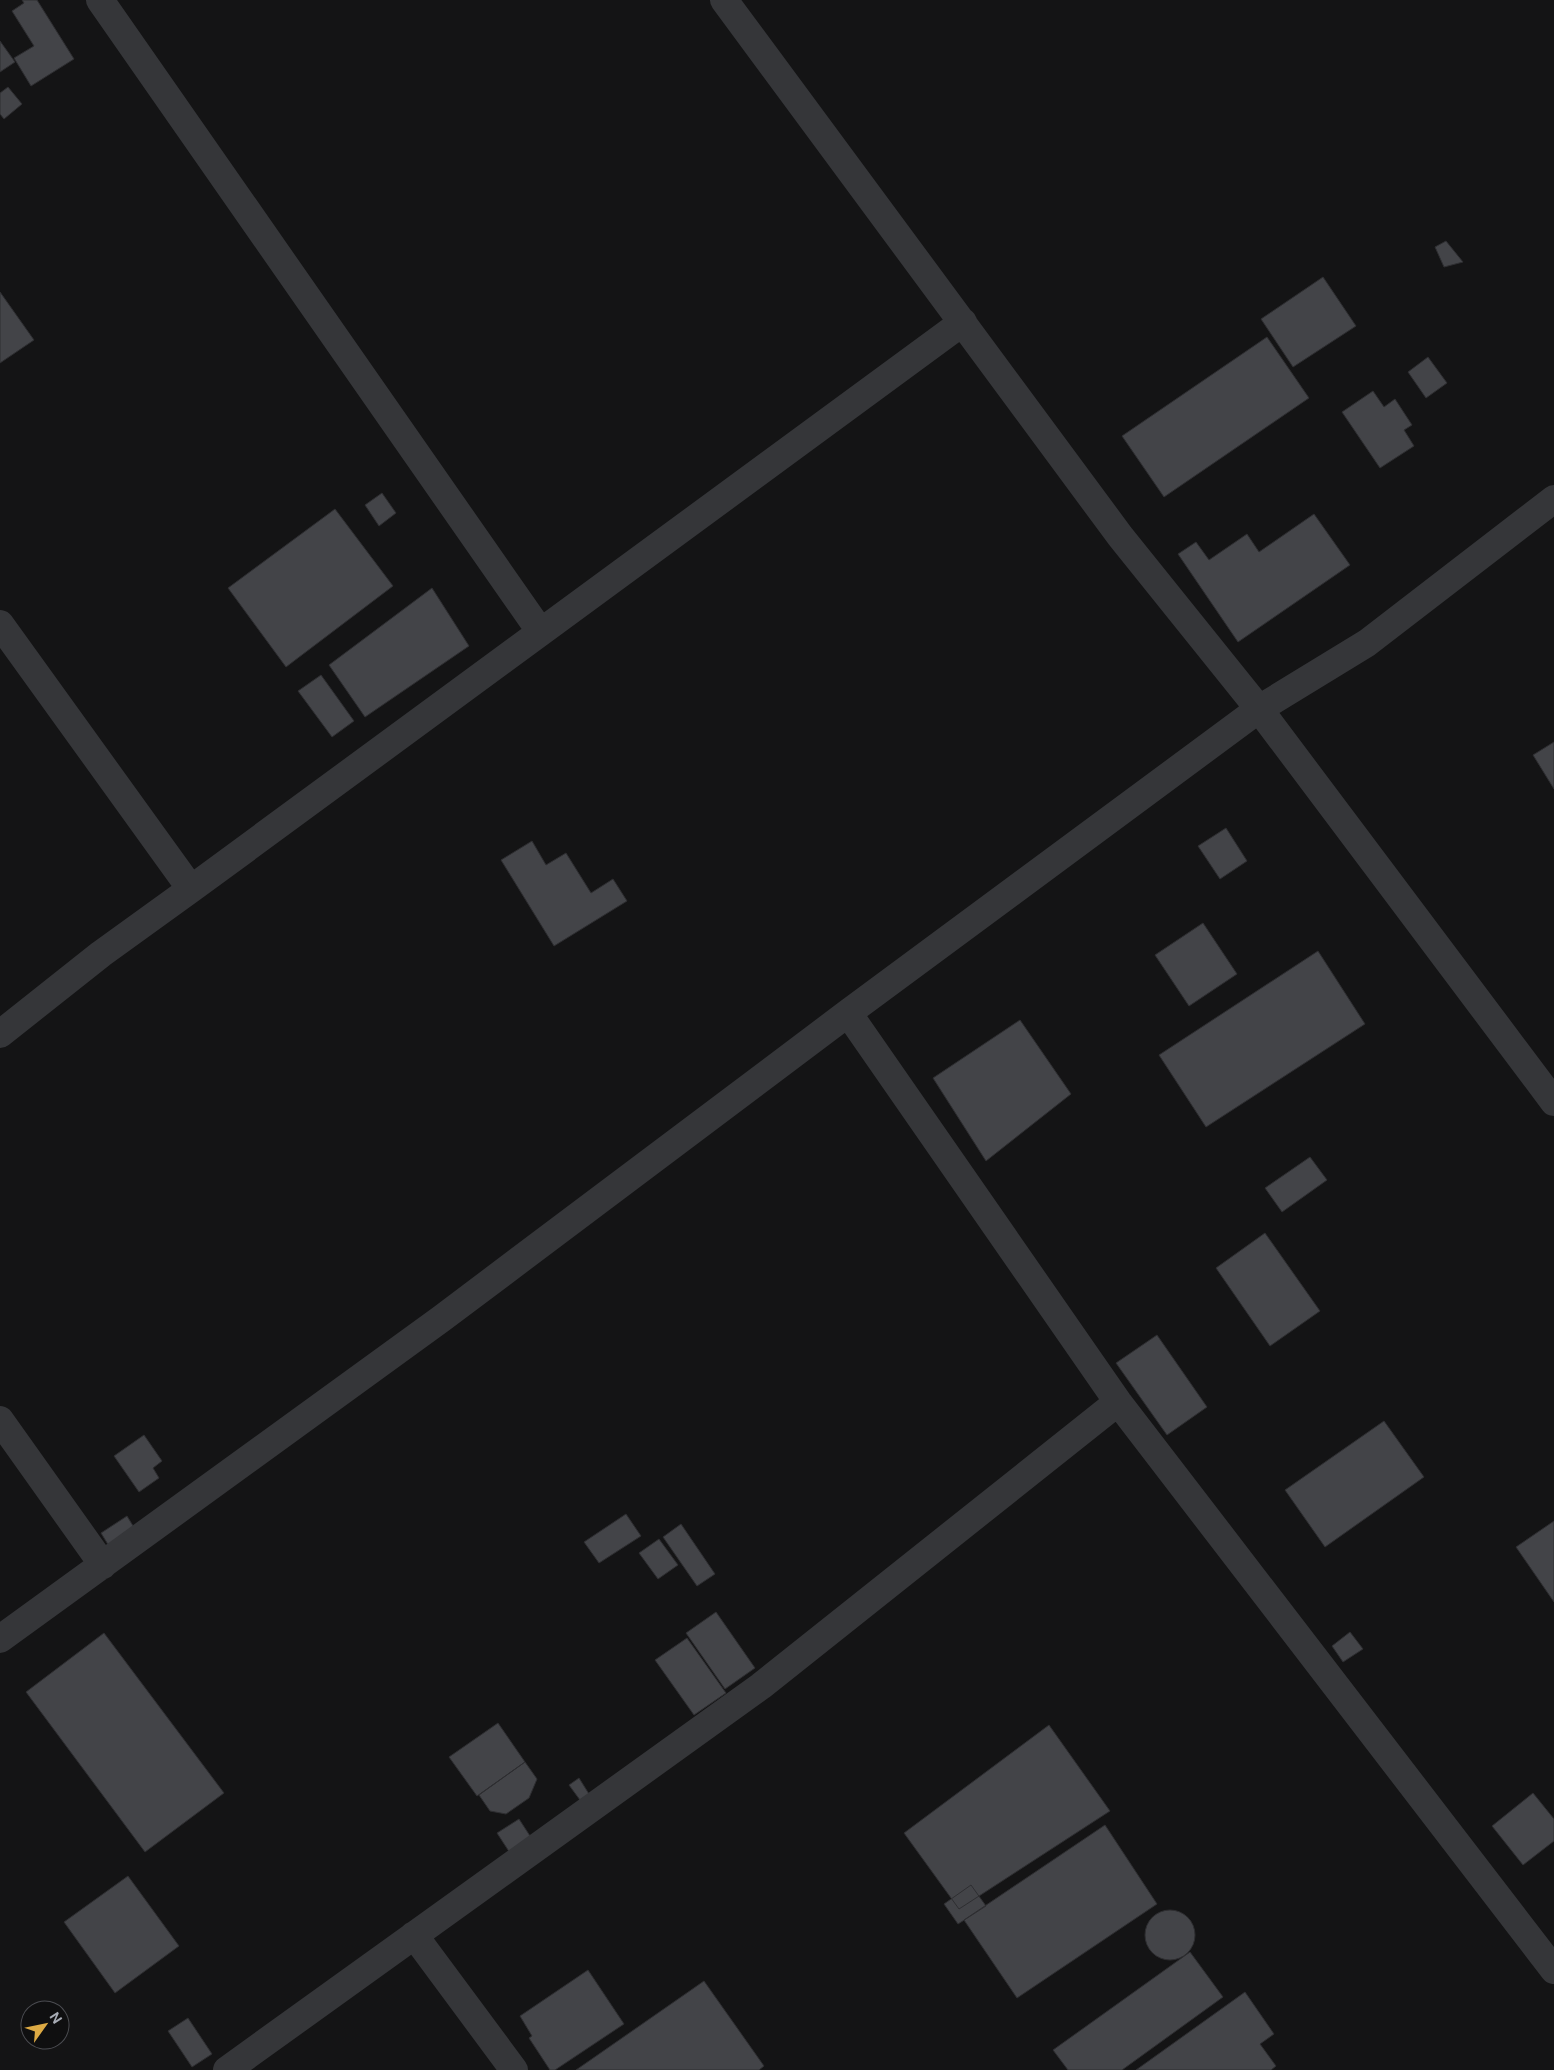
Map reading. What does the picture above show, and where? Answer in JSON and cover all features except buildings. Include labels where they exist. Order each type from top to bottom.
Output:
[{"type":"street","points":[[100,0],[540,631]]},
{"type":"street","points":[[724,0],[964,322],[1120,536],[1259,709],[1552,1096]]},
{"type":"street","points":[[0,1034],[101,954],[964,322]]},
{"type":"street","points":[[0,1639],[433,1324],[848,1013],[1259,709],[1367,643],[1554,499]]},
{"type":"street","points":[[0,624],[191,889]]},
{"type":"street","points":[[848,1013],[1118,1402],[1554,1970]]},
{"type":"street","points":[[227,2070],[760,1686],[1118,1402]]},
{"type":"street","points":[[0,1420],[103,1565]]},
{"type":"street","points":[[414,1935],[514,2070]]}]
